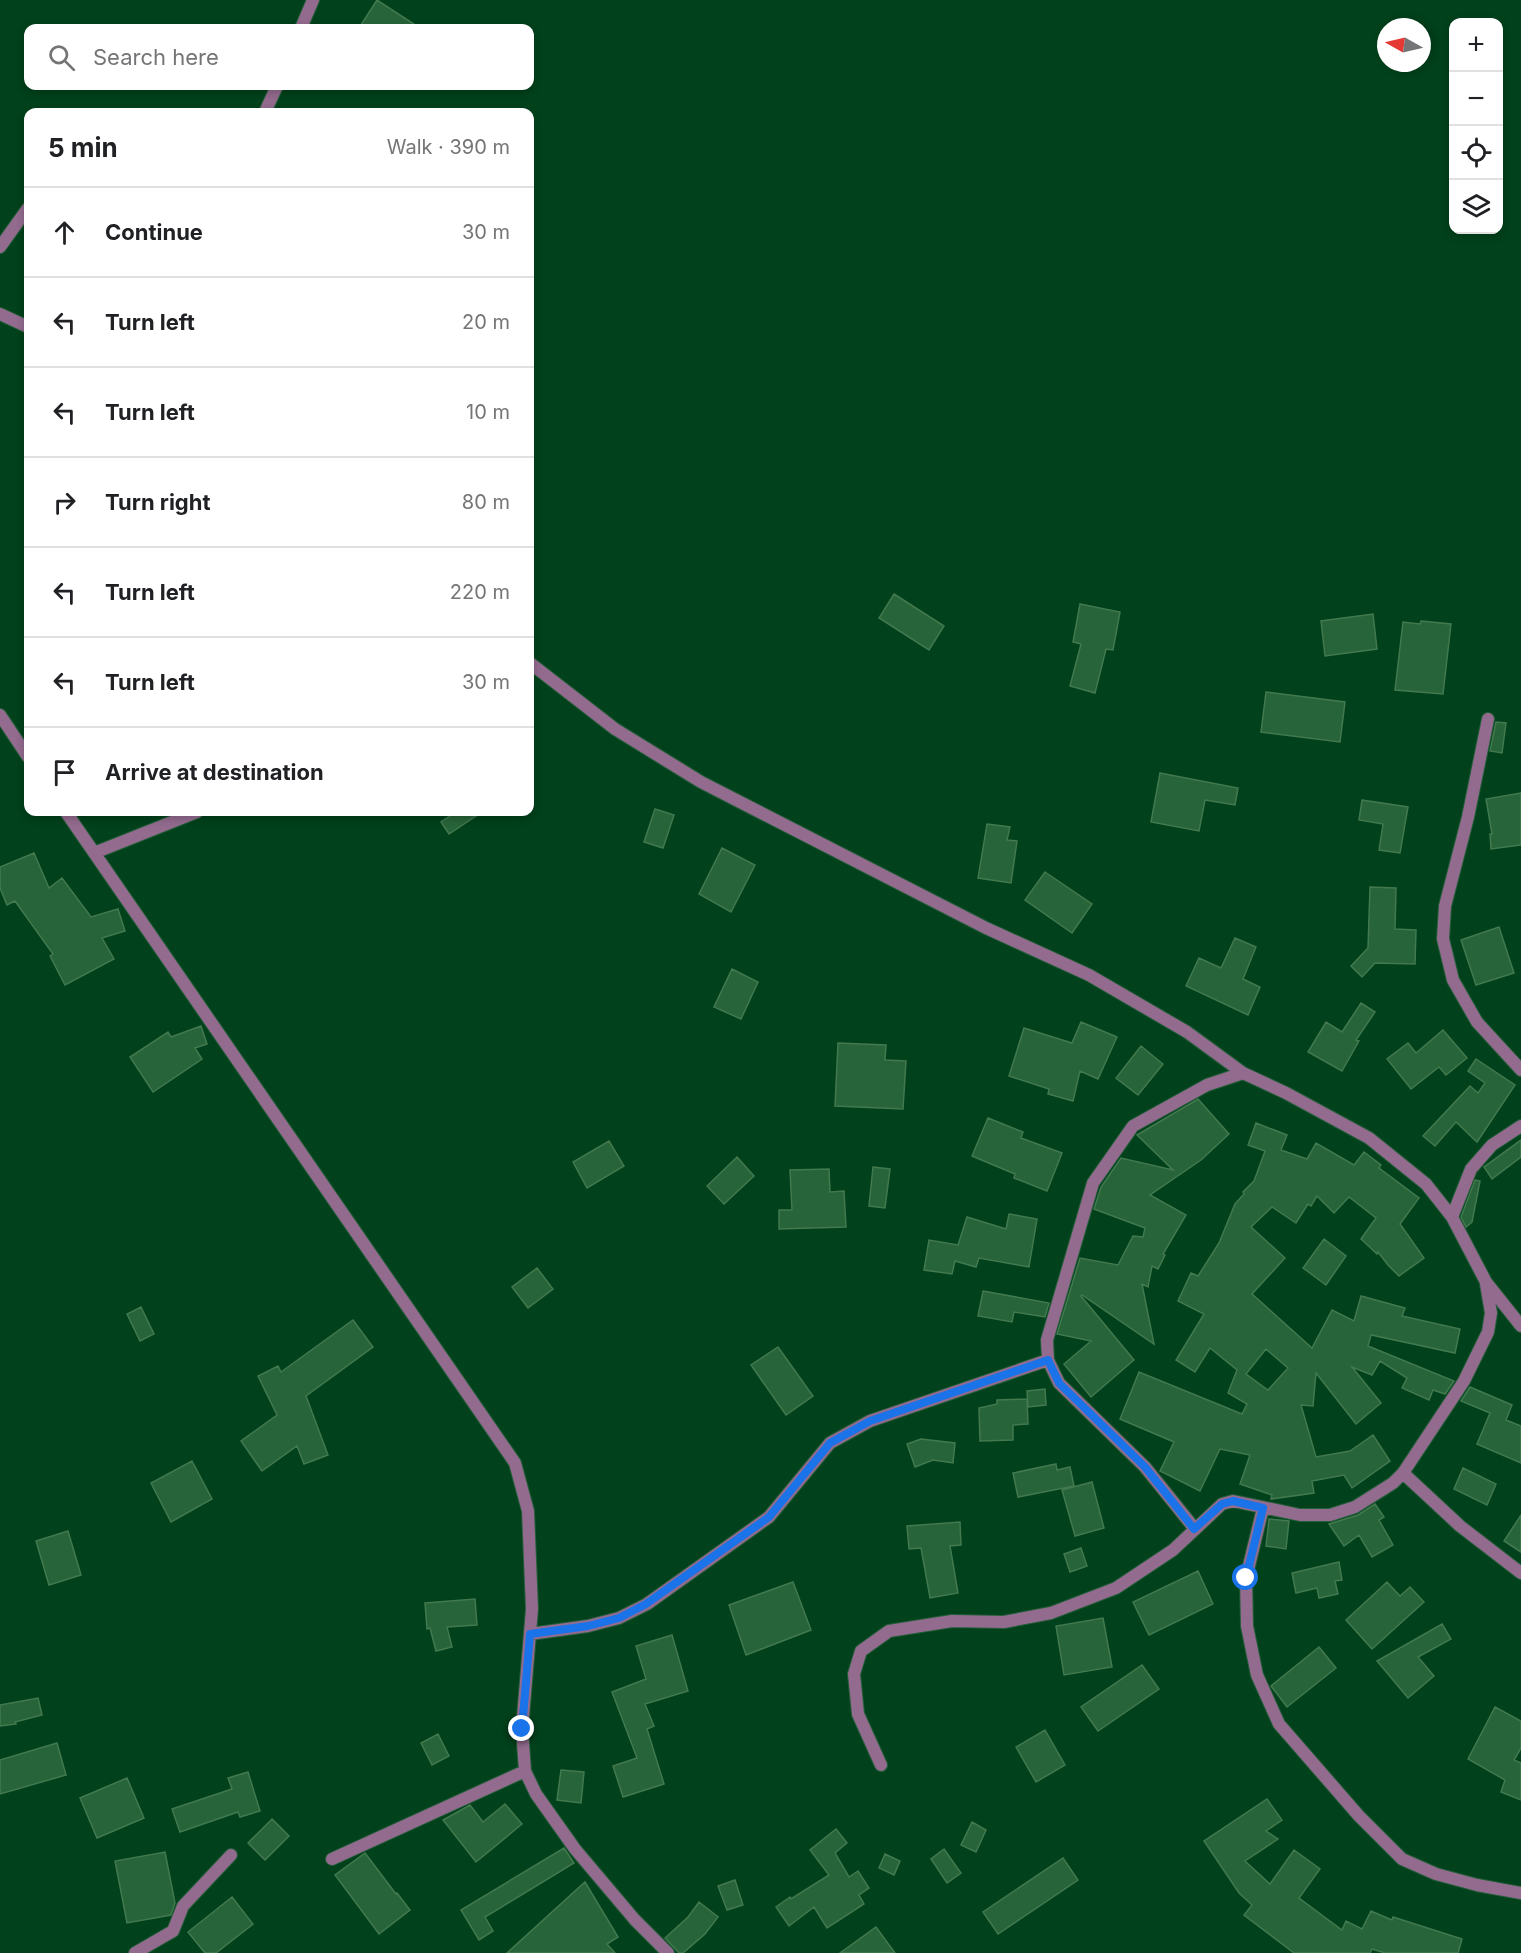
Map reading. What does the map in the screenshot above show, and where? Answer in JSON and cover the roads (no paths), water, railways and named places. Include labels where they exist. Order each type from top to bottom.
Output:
[{"type":"street","points":[[303,24],[313,0]]},
{"type":"street","points":[[268,108],[275,90]]},
{"type":"street","points":[[0,247],[24,214]]},
{"type":"street","points":[[0,314],[24,325]]},
{"type":"street","points":[[534,666],[615,729],[701,782],[986,928],[1089,975],[1187,1032],[1243,1073],[1286,1093],[1369,1138],[1426,1184],[1452,1217],[1486,1282],[1521,1326]]},
{"type":"street","points":[[0,715],[24,751]]},
{"type":"street","points":[[1488,719],[1468,817],[1445,906],[1443,939],[1453,980],[1477,1022],[1521,1070]]},
{"type":"street","points":[[69,816],[515,1463],[528,1511],[532,1610],[522,1729],[525,1771],[536,1794],[575,1849],[635,1920],[668,1953]]},
{"type":"street","points":[[94,853],[187,816]]},
{"type":"street","points":[[1194,1529],[1145,1467],[1059,1383],[1048,1360],[1047,1340],[1093,1183],[1133,1126],[1207,1085],[1243,1073]]},
{"type":"street","points":[[1452,1217],[1471,1169],[1492,1145],[1521,1126]]},
{"type":"street","points":[[880,1765],[858,1714],[854,1674],[861,1651],[889,1631],[952,1621],[1004,1622],[1051,1613],[1116,1588],[1173,1550],[1222,1504],[1233,1501],[1300,1515],[1330,1515],[1355,1507],[1404,1473],[1464,1381],[1488,1332],[1491,1313],[1486,1282]]},
{"type":"street","points":[[530,1634],[588,1626],[619,1618],[646,1604],[769,1517],[830,1443],[870,1421],[1048,1360]]},
{"type":"street","points":[[1404,1473],[1460,1526],[1521,1573]]},
{"type":"street","points":[[1263,1508],[1246,1578],[1247,1626],[1257,1675],[1279,1724],[1351,1807],[1402,1859],[1436,1874],[1521,1893]]},
{"type":"street","points":[[332,1859],[525,1771]]},
{"type":"street","points":[[135,1953],[173,1931],[183,1906],[231,1855]]}]
